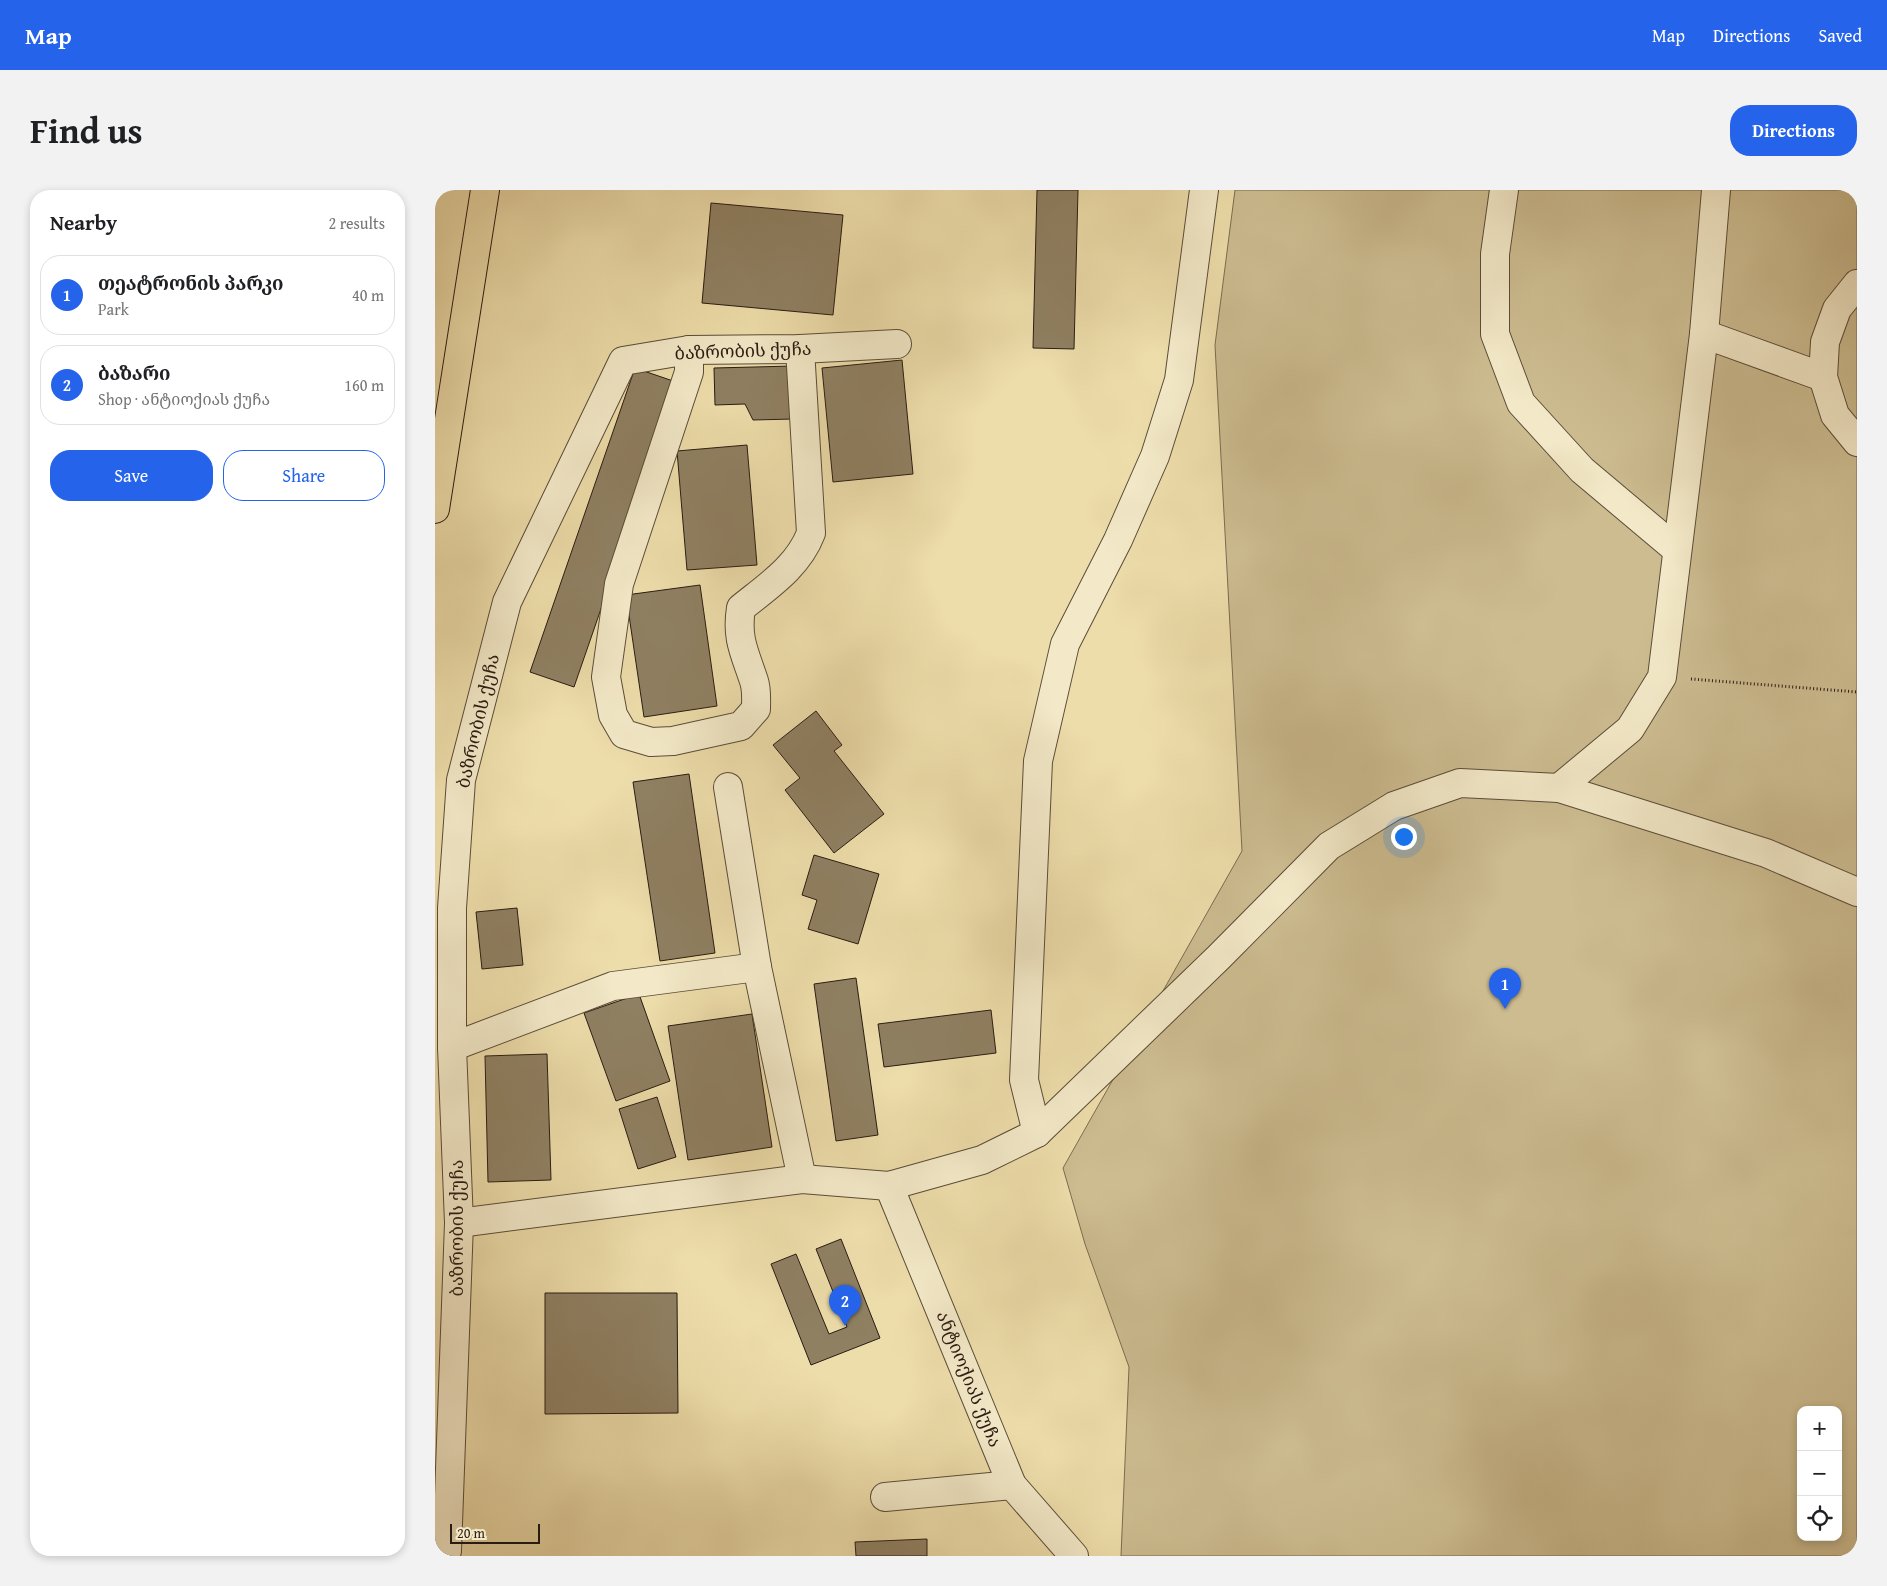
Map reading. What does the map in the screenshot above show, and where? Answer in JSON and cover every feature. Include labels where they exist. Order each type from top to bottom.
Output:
[{"type":"main road","points":[[435,509],[485,190]]},
{"type":"street","points":[[1037,1133],[1024,1080],[1038,761],[1065,644],[1117,540],[1155,456],[1179,380],[1205,190]]},
{"type":"street","points":[[1504,190],[1495,254],[1495,334],[1521,403],[1582,470],[1676,549]]},
{"type":"street","points":[[1559,788],[1630,729],[1662,677],[1676,549],[1704,334],[1716,190]]},
{"type":"street","points":[[1857,284],[1837,309],[1825,342],[1823,377],[1835,415],[1857,442]]},
{"type":"street","points":[[1704,334],[1823,377]]},
{"type":"street","name":"ბაზრობის ქუჩა","points":[[444,1553],[459,1223],[452,1046],[452,908],[461,780],[507,602],[623,361],[689,350],[800,349],[897,344]]},
{"type":"street","points":[[689,350],[689,372],[619,584],[606,676],[613,715],[624,734],[651,742],[673,741],[741,726],[756,709],[755,683],[742,651],[738,626],[741,608],[785,573],[805,549],[811,533],[800,349]]},
{"type":"street","points":[[459,1223],[802,1179],[889,1186],[982,1160],[1037,1133],[1219,957],[1329,846],[1394,806],[1460,783],[1559,788],[1766,853],[1857,892]]},
{"type":"street","points":[[728,787],[757,967],[802,1179]]},
{"type":"street","points":[[452,1046],[613,986],[757,967]]},
{"type":"street","name":"ანტიოქიას ქუჩა","points":[[889,1186],[1012,1485],[1074,1556]]},
{"type":"street","points":[[885,1497],[1012,1485]]},
{"type":"path","points":[[1662,677],[1857,692]]},
{"type":"shaded area","points":[[1235,190],[1857,190],[1857,1556],[1121,1556],[1129,1367],[1085,1244],[1063,1168],[1242,851],[1215,345]]},
{"type":"building","points":[[1037,190],[1078,190],[1074,349],[1033,348]]},
{"type":"building","points":[[711,203],[843,215],[833,315],[702,303]]},
{"type":"building","points":[[902,360],[913,474],[833,482],[822,368]]},
{"type":"building","points":[[794,366],[794,419],[753,420],[745,404],[715,405],[714,368]]},
{"type":"building","points":[[635,368],[679,383],[574,687],[530,672]]},
{"type":"building","points":[[747,445],[757,565],[687,570],[677,451]]},
{"type":"building","points":[[700,585],[717,706],[644,717],[626,595]]},
{"type":"building","points":[[816,711],[842,745],[834,751],[884,814],[834,853],[785,790],[800,778],[773,745]]},
{"type":"building","points":[[689,774],[715,953],[660,961],[633,782]]},
{"type":"building","points":[[814,855],[879,874],[858,944],[808,929],[817,900],[802,895]]},
{"type":"building","points":[[517,908],[523,965],[482,969],[476,912]]},
{"type":"building","points":[[856,978],[878,1135],[836,1141],[814,984]]},
{"type":"building","points":[[639,994],[670,1081],[616,1101],[584,1013]]},
{"type":"building","points":[[991,1010],[996,1053],[884,1067],[878,1024]]},
{"type":"building","points":[[752,1014],[772,1147],[688,1160],[668,1026]]},
{"type":"building","points":[[547,1054],[551,1180],[488,1182],[485,1056]]},
{"type":"building","points":[[657,1097],[676,1157],[638,1169],[619,1109]]},
{"type":"building","points":[[841,1239],[880,1338],[811,1365],[771,1264],[796,1254],[829,1334],[847,1327],[816,1249]]},
{"type":"building","points":[[545,1293],[677,1293],[678,1413],[545,1414]]},
{"type":"building","points":[[927,1539],[927,1556],[856,1556],[855,1542]]},
{"type":"place","name":"თეატრონის პარკი","points":[[1505,1009]]},
{"type":"place","name":"ბაზარი","points":[[845,1326]]}]
